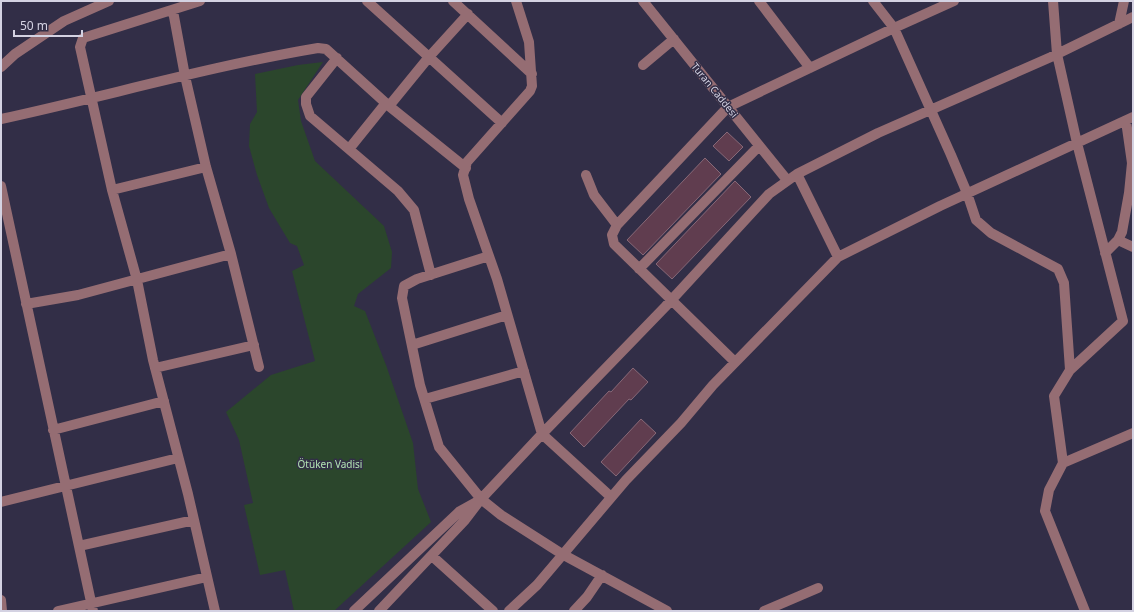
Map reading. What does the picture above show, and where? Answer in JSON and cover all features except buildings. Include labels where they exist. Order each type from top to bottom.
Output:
[{"type":"street","points":[[1,67],[15,54],[64,21],[109,1]]},
{"type":"street","points":[[200,1],[83,38],[80,47],[112,190],[137,280],[155,368],[194,520],[215,611]]},
{"type":"street","points":[[367,1],[502,123]]},
{"type":"street","points":[[453,1],[532,74]]},
{"type":"street","points":[[516,1],[529,42],[532,74],[530,91],[467,162],[464,176],[469,198],[489,256],[542,434],[611,497]]},
{"type":"street","name":"Turan Caddesi","points":[[643,1],[787,180]]},
{"type":"street","points":[[760,1],[810,68]]},
{"type":"street","points":[[874,1],[894,28],[932,110],[967,193],[976,220],[991,233],[1058,269],[1064,283],[1065,318],[1070,370]]},
{"type":"street","points":[[735,362],[614,244],[612,235],[617,225],[728,107],[954,1]]},
{"type":"street","points":[[1053,1],[1057,54],[1077,143],[1123,322],[1070,370],[1054,396],[1063,463],[1049,490],[1045,511],[1085,611]]},
{"type":"street","points":[[1119,24],[1124,1]]},
{"type":"street","points":[[172,11],[206,168],[231,254],[259,367]]},
{"type":"street","points":[[349,149],[387,104],[468,14]]},
{"type":"street","points":[[379,611],[465,520],[481,499],[671,300],[744,219],[769,194],[797,174],[878,133],[1057,54],[1133,17]]},
{"type":"street","points":[[643,65],[674,39]]},
{"type":"street","points":[[1,119],[91,99],[248,60],[318,48],[326,49],[387,104],[466,168]]},
{"type":"street","points":[[336,58],[306,97],[306,104],[310,116],[398,191],[414,210],[431,275]]},
{"type":"street","points":[[509,611],[537,585],[611,497],[681,423],[735,362],[838,257],[878,235],[1129,119],[1132,163],[1129,193],[1122,232],[1118,240],[1105,253]]},
{"type":"street","points":[[639,269],[759,146]]},
{"type":"street","points":[[112,190],[206,168]]},
{"type":"street","points":[[797,174],[838,257]]},
{"type":"street","points":[[586,175],[594,195],[617,225]]},
{"type":"street","points":[[1,186],[92,607]]},
{"type":"street","points":[[1118,240],[1133,247]]},
{"type":"street","points":[[26,304],[78,295],[231,254]]},
{"type":"street","points":[[489,256],[431,275],[404,286],[402,298],[412,345],[439,448],[481,499],[501,515],[562,554],[667,611]]},
{"type":"street","points":[[412,345],[507,315]]},
{"type":"street","points":[[155,368],[254,345]]},
{"type":"street","points":[[425,399],[524,371]]},
{"type":"street","points":[[53,430],[164,401]]},
{"type":"street","points":[[1063,463],[1133,433]]},
{"type":"street","points":[[1,502],[178,458]]},
{"type":"street","points":[[354,611],[460,511],[481,499]]},
{"type":"street","points":[[79,546],[194,520]]},
{"type":"street","points":[[432,556],[493,611]]},
{"type":"street","points":[[574,611],[587,597],[602,575]]},
{"type":"street","points":[[58,611],[92,607],[207,577]]},
{"type":"street","points":[[764,611],[818,588]]},
{"type":"street","points":[[1,600],[2,611]]},
{"type":"green space","name":"Ötüken Vadisi","points":[[323,62],[298,100],[301,121],[315,161],[384,226],[392,252],[391,268],[358,294],[354,306],[365,311],[386,365],[413,443],[418,489],[431,522],[334,611],[294,611],[285,570],[260,575],[244,505],[253,503],[239,440],[226,412],[271,375],[315,361],[292,271],[304,265],[297,246],[290,243],[269,208],[257,175],[249,146],[250,124],[257,112],[255,74],[298,65]]}]
